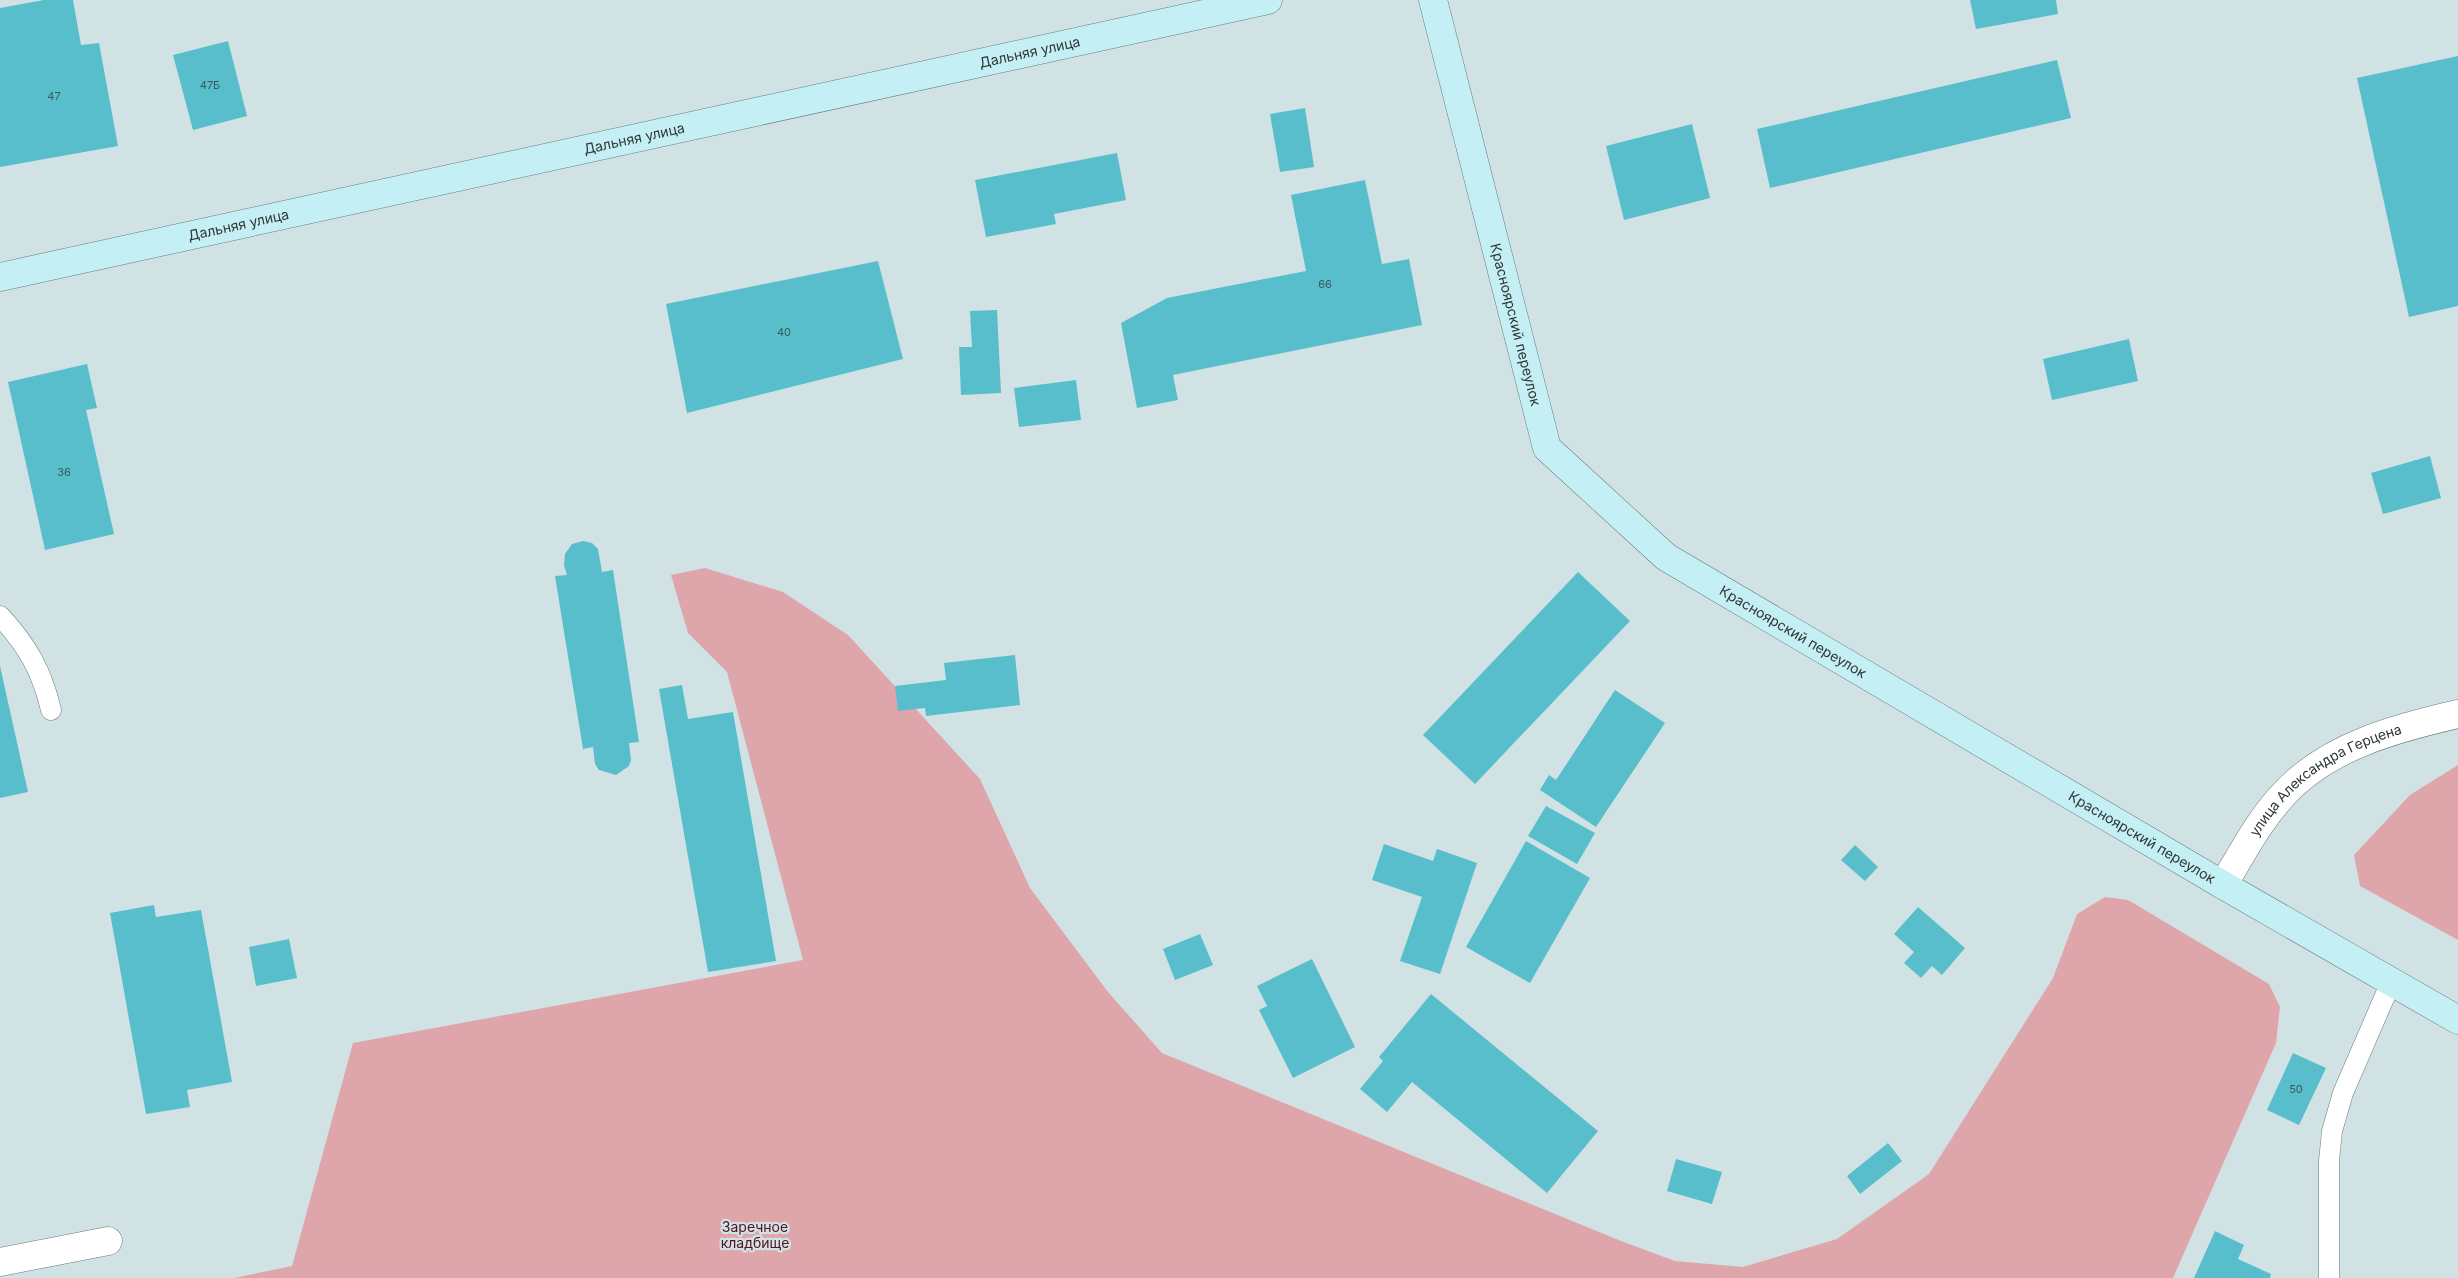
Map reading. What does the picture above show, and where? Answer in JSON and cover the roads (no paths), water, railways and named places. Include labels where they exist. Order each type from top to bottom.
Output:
[{"type":"main road","name":"Дальняя улица","points":[[0,277],[1268,0]]},
{"type":"main road","name":"Красноярский переулок","points":[[1433,0],[1548,448],[1666,557],[2223,885],[2458,1020]]},
{"type":"street","name":"улица Александра Герцена","points":[[2223,885],[2284,794],[2306,774],[2334,756],[2370,739],[2416,724],[2458,714]]},
{"type":"street","points":[[0,1262],[108,1241]]},
{"type":"lane","points":[[0,616],[29,651],[47,692],[51,710]]},
{"type":"lane","points":[[2329,1278],[2329,1160],[2332,1131],[2343,1093],[2391,982]]},
{"type":"park label","name":"Заречное кладбище","points":[[755,1236]]}]
